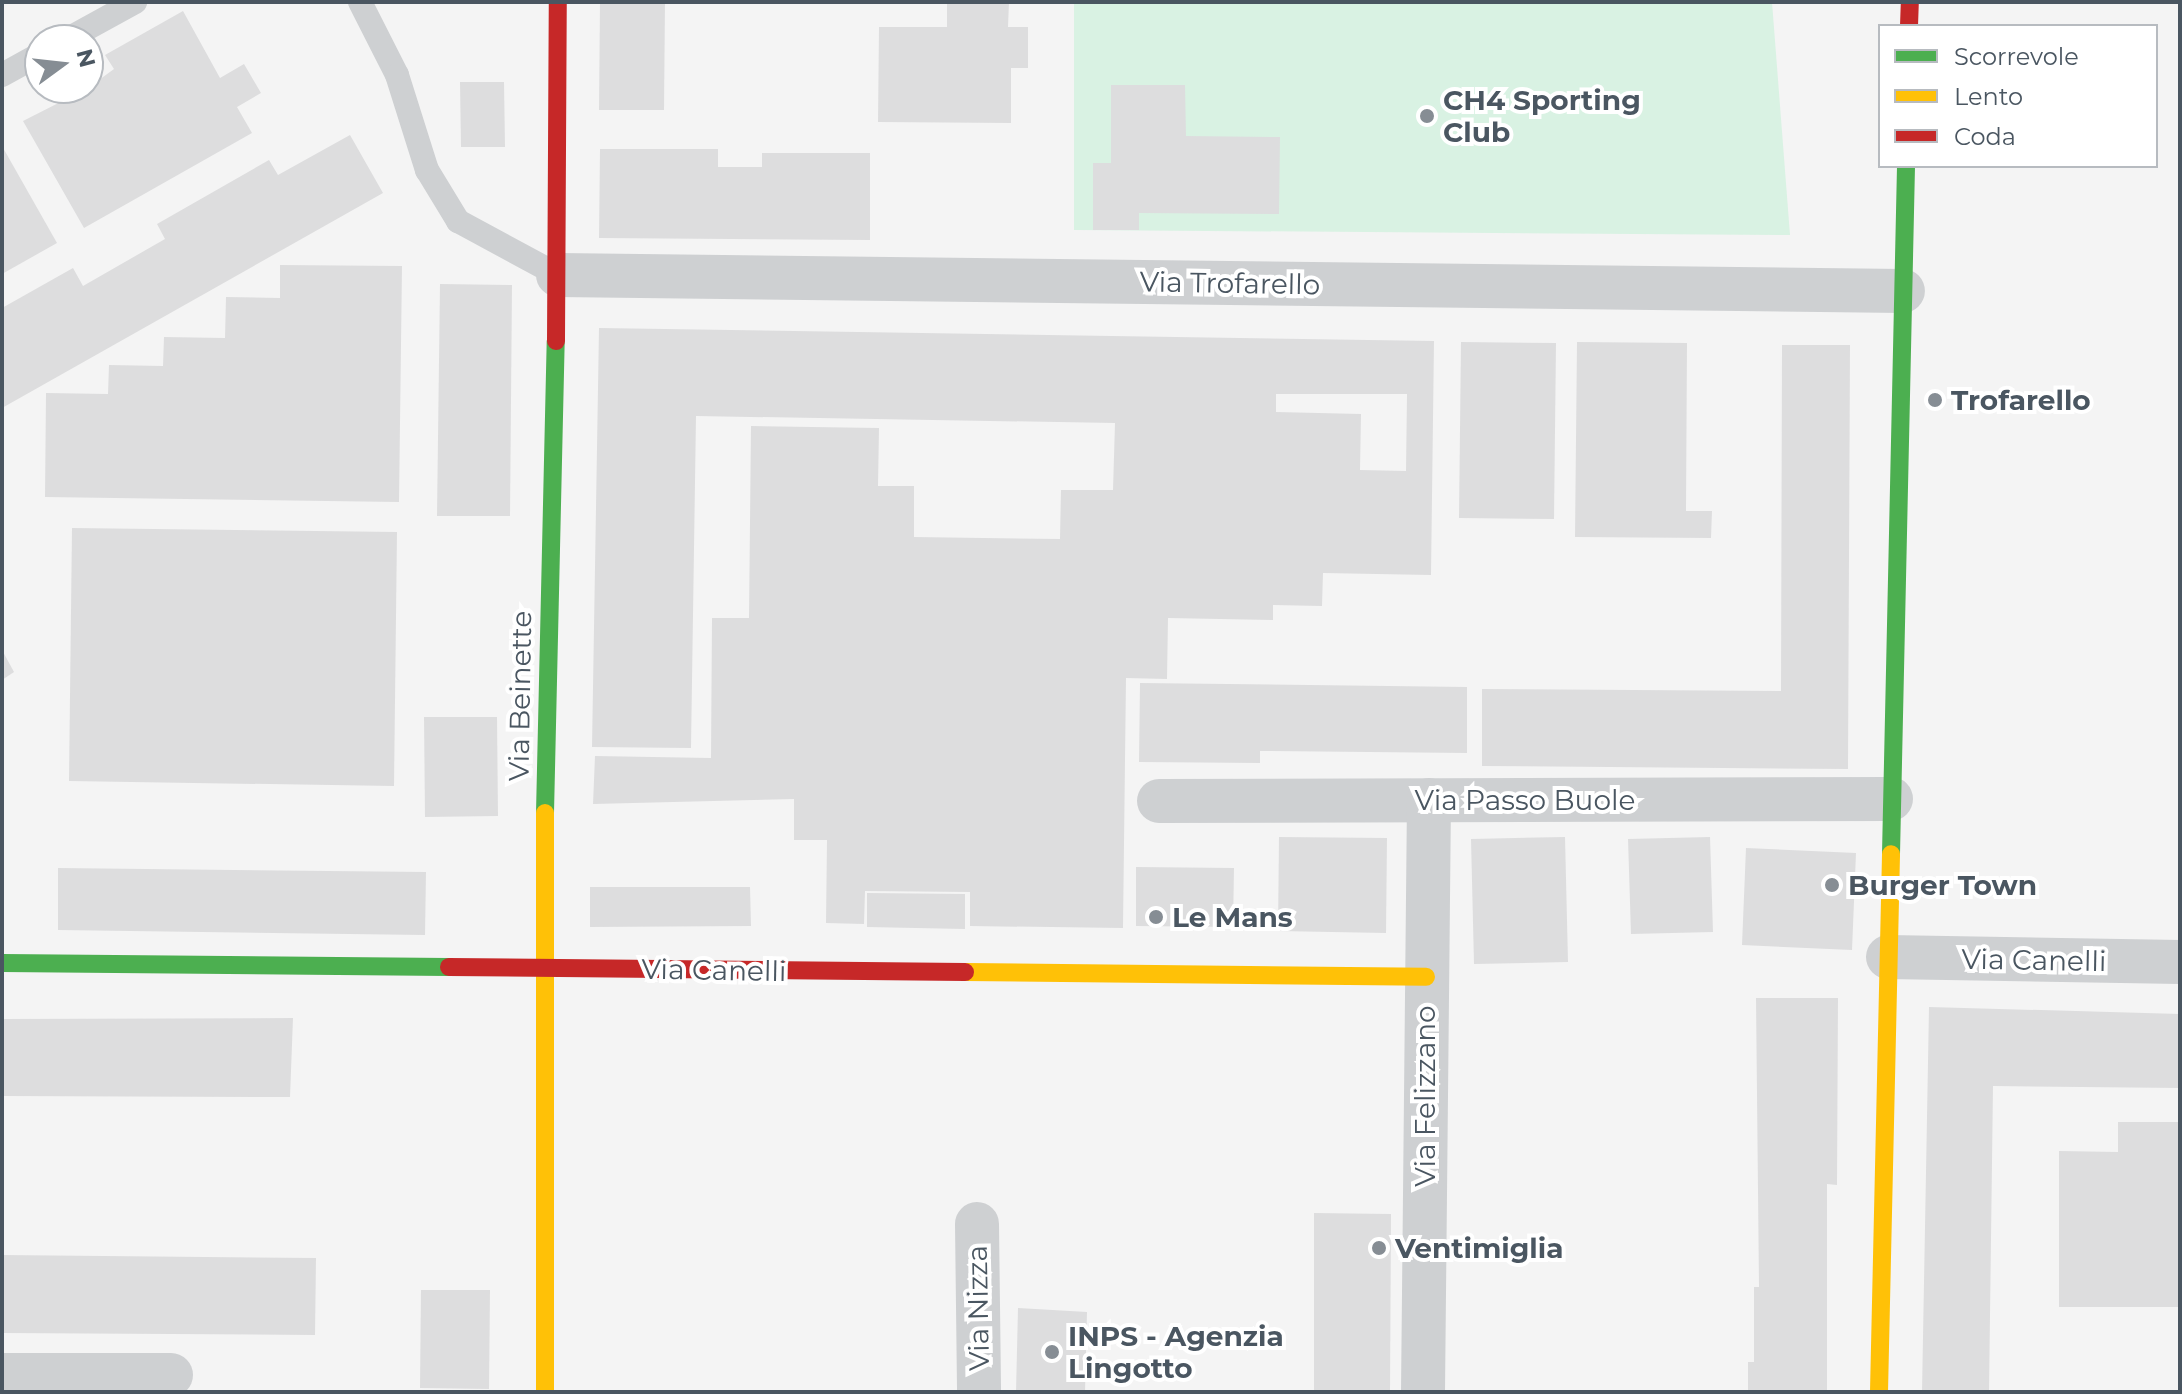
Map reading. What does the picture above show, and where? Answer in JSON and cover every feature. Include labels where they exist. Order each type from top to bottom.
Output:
[{"type":"street","name":"Via Beinette","points":[[545,1392],[541,968],[558,275],[558,2]]},
{"type":"street","points":[[1909,24],[1910,2]]},
{"type":"street","points":[[1879,1392],[1906,168]]},
{"type":"street","name":"Via Trofarello","points":[[558,275],[1903,291]]},
{"type":"street","name":"Via Passo Buole","points":[[1159,801],[1891,799]]},
{"type":"street","name":"Via Felizzano","points":[[1423,1392],[1429,800]]},
{"type":"street","name":"Via Canelli","points":[[1888,957],[2180,962]]},
{"type":"street","name":"Via Canelli","points":[[2,963],[1426,977]]},
{"type":"street","name":"Via Nizza","points":[[977,1224],[979,1392]]},
{"type":"street","points":[[2,1375],[171,1375]]},
{"type":"lane","points":[[95,24],[135,2]]},
{"type":"lane","points":[[360,2],[397,75],[427,170],[458,221],[558,275]]},
{"type":"lane","points":[[2,75],[24,63]]},
{"type":"green space","name":"CH4 Sporting Club","points":[[1074,2],[1772,2],[1790,235],[1074,230]]},
{"type":"building","points":[[600,2],[665,2],[664,110],[599,110]]},
{"type":"building","points":[[947,2],[1009,2],[1008,27],[1028,27],[1028,68],[1011,68],[1011,123],[878,122],[879,27],[947,27]]},
{"type":"building","points":[[183,11],[220,78],[244,64],[261,93],[237,107],[252,133],[84,228],[23,121],[56,104],[104,104],[104,76],[114,69],[105,55]]},
{"type":"building","points":[[460,82],[504,82],[505,147],[461,147]]},
{"type":"building","points":[[1111,85],[1185,85],[1186,136],[1280,137],[1279,214],[1139,213],[1139,230],[1093,230],[1093,163],[1111,163]]},
{"type":"building","points":[[350,135],[383,193],[2,408],[2,308],[73,268],[83,286],[165,239],[157,224],[269,160],[278,175]]},
{"type":"building","points":[[2,146],[57,243],[2,274]]},
{"type":"building","points":[[600,149],[718,149],[718,167],[762,167],[762,153],[870,153],[870,240],[599,238]]},
{"type":"building","points":[[280,265],[402,266],[399,502],[45,497],[46,393],[108,394],[109,365],[163,366],[164,337],[225,338],[226,297],[280,298]]},
{"type":"building","points":[[440,284],[512,285],[510,516],[437,516]]},
{"type":"building","points":[[599,328],[1434,341],[1431,575],[1323,573],[1322,606],[1273,605],[1273,620],[1168,618],[1167,679],[1126,678],[1123,928],[970,926],[970,892],[865,891],[864,924],[826,923],[827,840],[794,840],[794,799],[593,804],[595,756],[711,758],[712,618],[749,618],[751,426],[879,428],[878,486],[914,486],[914,537],[1060,539],[1061,490],[1113,490],[1115,423],[696,416],[691,748],[592,747]],"holes":[[[1276,394],[1407,394],[1406,471],[1360,470],[1361,414],[1276,412]]]},
{"type":"building","points":[[1461,342],[1556,343],[1554,519],[1459,518]]},
{"type":"building","points":[[1577,342],[1687,343],[1686,511],[1712,511],[1711,538],[1575,537]]},
{"type":"building","points":[[1782,345],[1850,345],[1848,769],[1482,766],[1482,689],[1781,691]]},
{"type":"building","points":[[72,528],[397,532],[394,786],[69,781]]},
{"type":"building","points":[[2,650],[14,672],[2,680]]},
{"type":"building","points":[[1140,683],[1467,687],[1467,753],[1260,751],[1260,763],[1139,762]]},
{"type":"building","points":[[424,717],[497,717],[498,816],[425,817]]},
{"type":"building","points":[[1279,837],[1387,838],[1386,933],[1278,931]]},
{"type":"building","points":[[1565,837],[1568,962],[1474,964],[1471,839]]},
{"type":"building","points":[[1710,837],[1713,932],[1631,934],[1628,839]]},
{"type":"building","points":[[1746,848],[1856,853],[1852,950],[1742,945]]},
{"type":"building","points":[[1136,867],[1234,868],[1233,927],[1136,926]]},
{"type":"building","points":[[58,868],[426,872],[425,935],[58,930]]},
{"type":"building","points":[[590,887],[750,887],[751,926],[590,927]]},
{"type":"building","points":[[867,893],[965,894],[965,929],[867,927]]},
{"type":"building","points":[[1756,998],[1838,998],[1837,1185],[1827,1184],[1827,1392],[1748,1392],[1748,1362],[1754,1362],[1754,1287],[1759,1287]]},
{"type":"building","points":[[1929,1007],[2180,1014],[2180,1088],[1993,1086],[1989,1392],[1922,1392]]},
{"type":"building","points":[[293,1018],[290,1097],[2,1096],[2,1019]]},
{"type":"building","points":[[2118,1122],[2180,1122],[2180,1307],[2059,1307],[2059,1151],[2118,1152]]},
{"type":"building","points":[[1314,1213],[1391,1214],[1390,1392],[1314,1392]]},
{"type":"building","points":[[2,1255],[316,1258],[315,1335],[2,1333]]},
{"type":"building","points":[[421,1290],[490,1290],[489,1389],[420,1388]]},
{"type":"building","name":"INPS - Agenzia Lingotto","points":[[1018,1308],[1087,1312],[1085,1392],[1016,1392]]},
{"type":"traffic: fast","points":[[1891,854],[1906,168]]},
{"type":"traffic: fast","points":[[545,813],[556,341]]},
{"type":"traffic: fast","points":[[2,963],[449,967]]},
{"type":"traffic: slow","points":[[545,813],[545,1392]]},
{"type":"traffic: slow","points":[[1879,1392],[1891,854]]},
{"type":"traffic: slow","points":[[965,972],[1426,977]]},
{"type":"traffic: jam","points":[[556,341],[558,2]]},
{"type":"traffic: jam","points":[[1909,24],[1910,2]]},
{"type":"traffic: jam","points":[[449,967],[965,972]]},
{"type":"place","name":"CH4 Sporting Club","points":[[1427,116]]},
{"type":"place","name":"Trofarello","points":[[1935,400]]},
{"type":"place","name":"Burger Town","points":[[1832,885]]},
{"type":"place","name":"Le Mans","points":[[1156,917]]},
{"type":"place","name":"Ventimiglia","points":[[1379,1248]]},
{"type":"place","name":"INPS - Agenzia Lingotto","points":[[1052,1352]]}]
